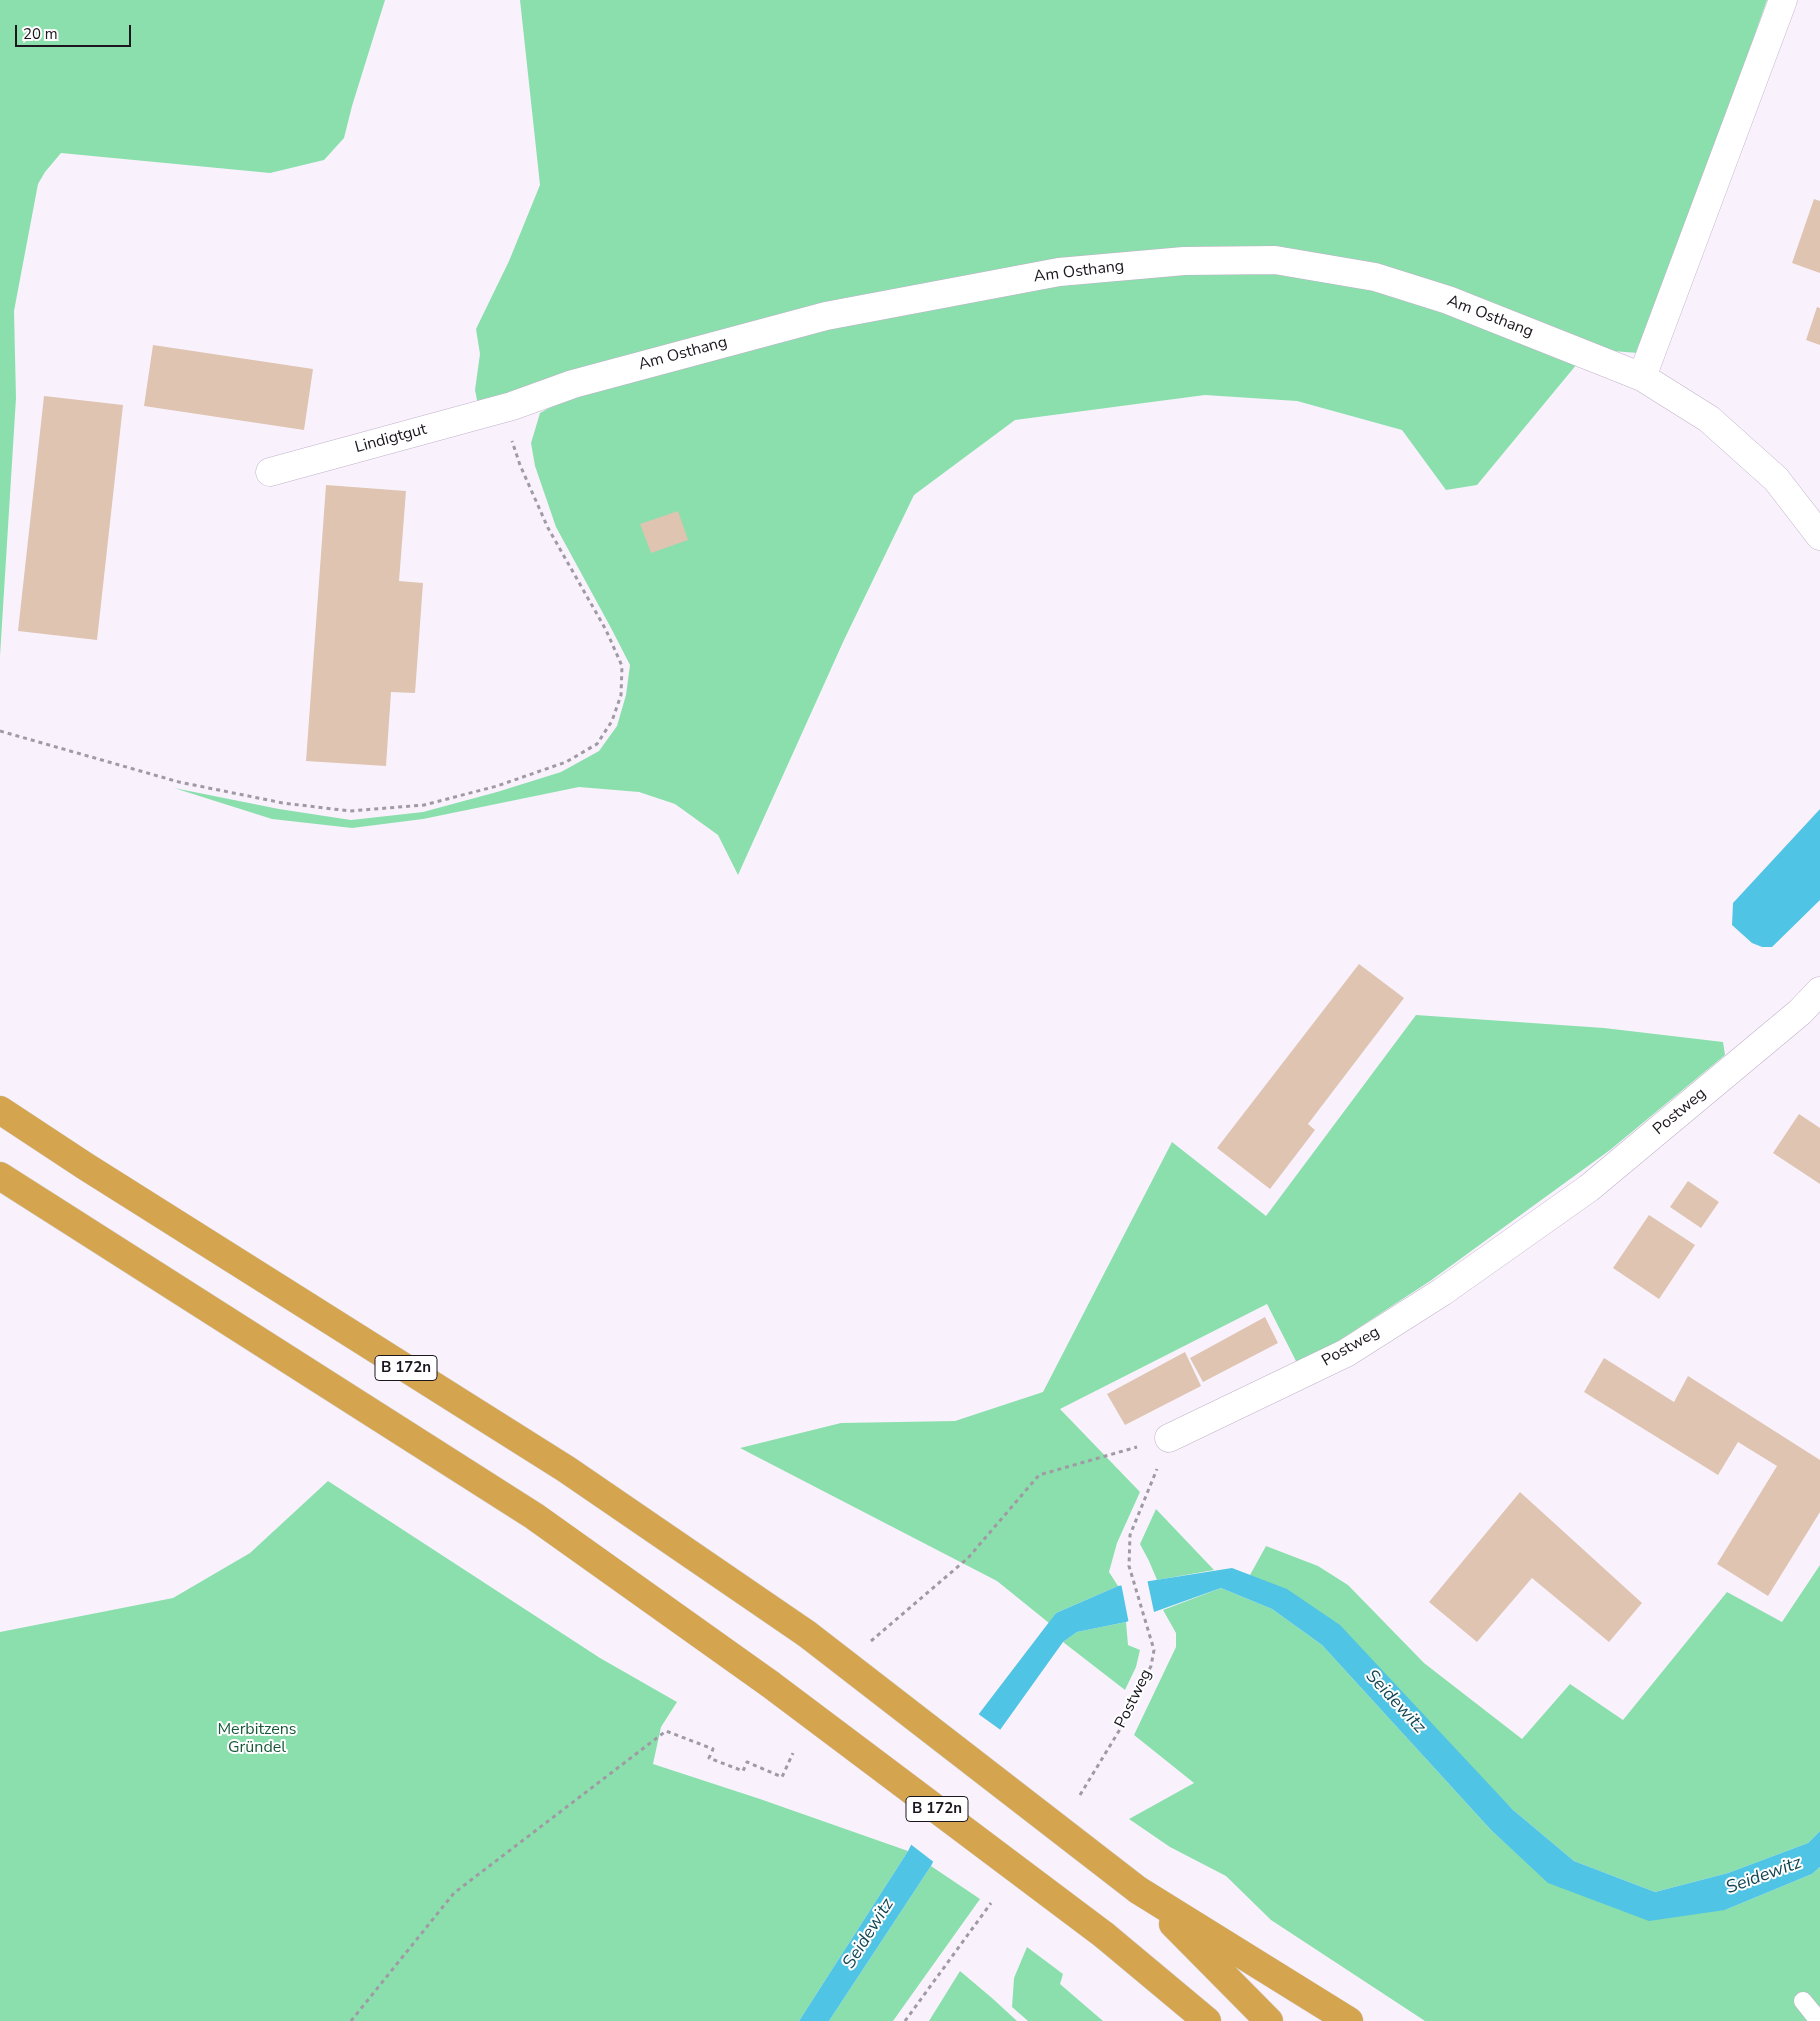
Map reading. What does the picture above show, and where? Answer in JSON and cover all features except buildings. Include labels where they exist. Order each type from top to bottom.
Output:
[{"type":"highway","name":"B 172n","points":[[0,1110],[85,1166],[566,1469],[807,1634],[1138,1890],[1349,2021]]},
{"type":"highway","name":"B 172n","points":[[0,1176],[534,1516],[770,1684],[1104,1935],[1207,2021]]},
{"type":"highway","name":"B 172n","points":[[1138,1890],[1269,2021]]},
{"type":"highway","points":[[1104,1935],[1180,2021]]},
{"type":"street","points":[[1642,377],[1783,0]]},
{"type":"street","name":"Am Osthang","points":[[512,406],[573,384],[826,316],[1059,272],[1184,261],[1275,260],[1375,277],[1448,300],[1642,377],[1708,419],[1776,479],[1820,536]]},
{"type":"street","name":"Lindigtgut","points":[[270,472],[512,406]]},
{"type":"street","name":"Postweg","points":[[1169,1438],[1346,1353],[1442,1292],[1589,1188],[1800,1012],[1820,991]]},
{"type":"lane","points":[[1803,2001],[1819,2021]]},
{"type":"path","points":[[0,731],[179,782],[283,803],[350,812],[424,805],[497,786],[566,762],[597,744],[612,720],[621,695],[622,666],[606,630],[548,528],[520,465],[508,429],[512,406]]},
{"type":"path","points":[[871,1641],[968,1558],[1039,1475],[1169,1438]]},
{"type":"path","name":"Postweg","points":[[1080,1795],[1122,1726],[1151,1666],[1154,1650],[1129,1566],[1130,1535],[1169,1438]]},
{"type":"path","points":[[351,2021],[454,1893],[666,1730],[713,1749],[710,1758],[743,1771],[747,1762],[782,1777],[793,1753]]},
{"type":"path","points":[[905,2021],[991,1903]]},
{"type":"green space","points":[[0,0],[385,0],[344,138],[324,160],[270,173],[61,153],[45,172],[38,184],[14,311],[16,398],[0,656]]},
{"type":"green space","points":[[520,0],[1767,0],[1674,264],[1638,353],[1600,350],[1403,275],[1061,266],[478,405],[475,390],[480,354],[476,329],[509,261],[540,185]]},
{"type":"green space","points":[[1270,269],[1370,284],[1577,364],[1477,485],[1446,490],[1402,430],[1297,401],[1205,395],[1015,420],[914,495],[844,640],[738,875],[718,835],[675,804],[639,792],[579,787],[423,819],[352,828],[272,819],[174,788],[279,809],[351,820],[423,812],[497,792],[561,772],[599,751],[617,726],[626,695],[630,665],[556,527],[535,466],[531,443],[540,413],[580,391],[824,326],[1058,282]]},
{"type":"green space","points":[[1416,1015],[1604,1028],[1723,1042],[1725,1055],[1610,1150],[1430,1281],[1334,1344],[1297,1363],[1267,1304],[1060,1409],[1140,1492],[1117,1543],[1109,1572],[1118,1586],[1056,1613],[1049,1623],[997,1581],[740,1448],[841,1423],[955,1421],[1043,1392],[1172,1142],[1266,1216]]},
{"type":"green space","name":"Merbitzens Gründel","points":[[328,1481],[600,1658],[677,1702],[661,1727],[653,1764],[908,1851],[799,2021],[0,2021],[0,1632],[173,1598],[250,1553]]},
{"type":"green space","points":[[1156,1509],[1214,1570],[1157,1580],[1140,1544]]},
{"type":"green space","points":[[1266,1546],[1318,1566],[1348,1585],[1424,1663],[1522,1739],[1570,1684],[1623,1720],[1727,1592],[1782,1622],[1820,1565],[1820,1831],[1808,1843],[1728,1873],[1655,1892],[1574,1861],[1512,1809],[1250,1575]]},
{"type":"green space","points":[[1221,1588],[1272,1609],[1322,1645],[1491,1830],[1549,1883],[1725,1910],[1812,1874],[1820,1867],[1820,2021],[1425,2021],[1271,1920],[1226,1876],[1170,1847],[1129,1819],[1194,1783],[1134,1735],[1176,1647],[1176,1633],[1163,1610]]},
{"type":"green space","points":[[1126,1622],[1128,1645],[1140,1650],[1136,1667],[1125,1690],[1063,1642],[1077,1632]]},
{"type":"green space","points":[[931,1866],[980,1899],[893,2021],[829,2021]]},
{"type":"green space","points":[[1027,1947],[1063,1974],[1060,1984],[1103,2021],[1028,2021],[1012,2007],[1014,1978]]},
{"type":"green space","points":[[960,1971],[992,1998],[1017,2021],[929,2021]]},
{"type":"water","points":[[1820,809],[1820,900],[1772,947],[1762,947],[1752,943],[1732,925],[1733,903]]},
{"type":"water","name":"Seidewitz","points":[[1232,1568],[1287,1589],[1340,1625],[1512,1809],[1574,1861],[1655,1892],[1728,1873],[1808,1843],[1820,1831],[1820,1867],[1812,1874],[1725,1910],[1649,1921],[1548,1883],[1491,1830],[1322,1645],[1272,1609],[1221,1588],[1126,1622],[1077,1632],[1063,1642],[995,1737],[931,1866],[829,2021],[799,2021],[908,1851],[975,1719],[1056,1613],[1118,1586]]},
{"type":"pier","points":[[1147,1579],[1154,1612],[1157,1615],[1129,1624],[1121,1583]]},
{"type":"pier","points":[[977,1713],[1002,1731],[935,1863],[909,1843]]}]
